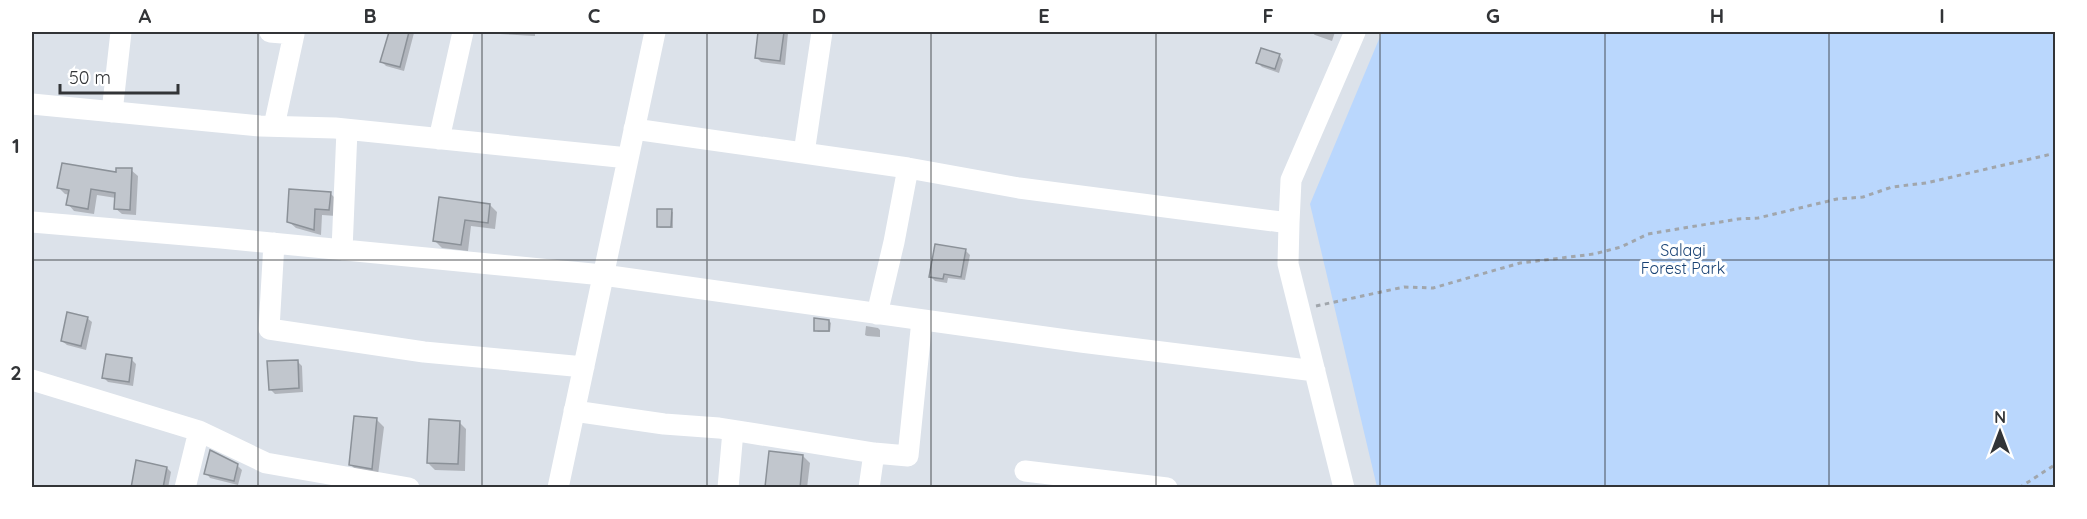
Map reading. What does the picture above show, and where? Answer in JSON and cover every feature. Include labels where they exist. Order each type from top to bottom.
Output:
[{"type":"street","points":[[112,112],[121,32]]},
{"type":"street","points":[[270,32],[294,34],[274,126]]},
{"type":"street","points":[[439,139],[462,32]]},
{"type":"street","points":[[558,488],[655,32]]},
{"type":"street","points":[[804,153],[822,32]]},
{"type":"street","points":[[1344,488],[1288,264],[1291,180],[1355,32]]},
{"type":"street","points":[[32,104],[274,126],[347,130],[628,158]]},
{"type":"street","points":[[634,129],[908,168],[1019,188],[1289,223]]},
{"type":"street","points":[[342,250],[347,130]]},
{"type":"street","points":[[877,314],[908,168]]},
{"type":"street","points":[[32,222],[603,275],[877,314],[1315,371]]},
{"type":"street","points":[[274,243],[269,329],[424,352],[584,367]]},
{"type":"street","points":[[574,411],[664,424],[719,428],[874,453],[908,456],[922,320]]},
{"type":"street","points":[[32,380],[199,431],[266,463],[409,488]]},
{"type":"street","points":[[185,488],[199,431]]},
{"type":"street","points":[[728,488],[733,431]]},
{"type":"street","points":[[869,488],[874,453]]},
{"type":"street","points":[[1025,471],[1135,486],[1167,488]]},
{"type":"path","points":[[1299,310],[1404,287],[1433,288],[1520,263],[1594,254],[1621,247],[1648,234],[1738,219],[1758,218],[1837,199],[1863,197],[1892,187],[1926,183],[2055,153]]},
{"type":"path","points":[[2019,488],[2055,464]]},
{"type":"green space","name":"Salagi Forest Park","points":[[1382,32],[2055,32],[2055,487],[1377,487],[1310,204]]},
{"type":"building","points":[[389,32],[409,32],[400,67],[380,62]]},
{"type":"building","points":[[758,32],[784,32],[780,61],[755,58]]},
{"type":"building","points":[[1261,48],[1280,54],[1275,69],[1256,63]]},
{"type":"building","points":[[62,163],[116,172],[116,168],[132,168],[130,210],[114,209],[115,193],[91,189],[88,209],[66,205],[69,190],[57,188]]},
{"type":"building","points":[[289,189],[331,192],[329,210],[315,209],[314,230],[287,222]]},
{"type":"building","points":[[439,197],[490,204],[488,223],[465,220],[461,245],[433,241]]},
{"type":"building","points":[[657,209],[672,209],[671,227],[657,227]]},
{"type":"building","points":[[935,244],[966,249],[961,277],[944,274],[943,279],[929,277]]},
{"type":"building","points":[[67,312],[88,317],[81,346],[61,341]]},
{"type":"building","points":[[814,318],[829,320],[829,331],[814,331]]},
{"type":"building","points":[[106,354],[132,358],[129,382],[102,378]]},
{"type":"building","points":[[298,360],[299,388],[269,390],[267,361]]},
{"type":"building","points":[[354,416],[377,418],[372,469],[349,465]]},
{"type":"building","points":[[429,419],[460,421],[458,464],[427,463]]},
{"type":"building","points":[[210,450],[238,464],[234,481],[204,474]]},
{"type":"building","points":[[769,451],[803,455],[800,488],[765,487]]},
{"type":"building","points":[[136,460],[167,467],[163,488],[131,488]]}]
